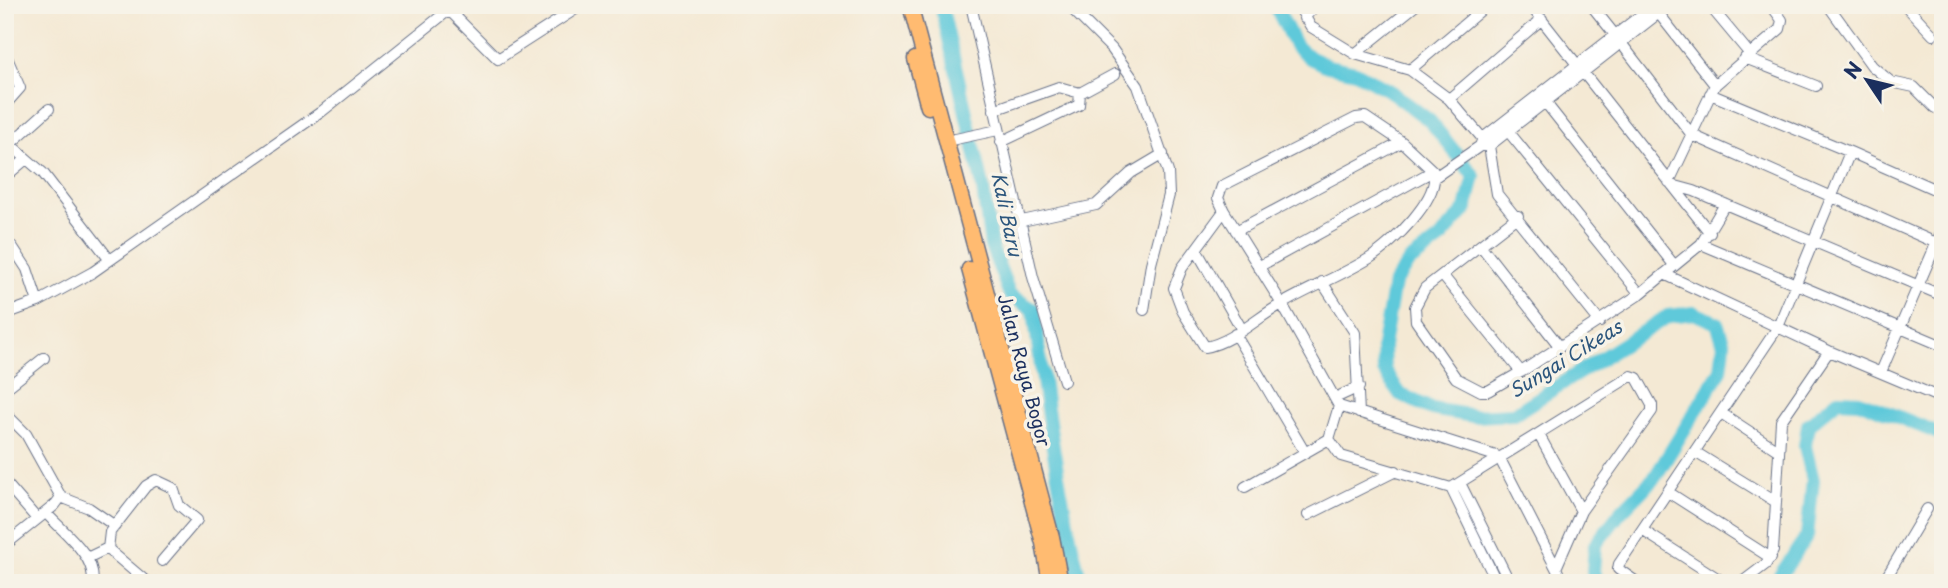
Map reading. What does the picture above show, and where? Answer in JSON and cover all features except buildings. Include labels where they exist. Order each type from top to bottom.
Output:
[{"type":"highway","name":"Jalan Raya Bogor","points":[[900,5],[1026,489],[1044,543],[1050,583]]},
{"type":"highway","name":"Jalan Raya Bogor","points":[[910,5],[1052,537],[1061,583]]},
{"type":"street","points":[[5,314],[38,302],[93,272],[109,258],[321,112],[445,13],[452,13],[498,59],[583,5]]},
{"type":"street","points":[[971,5],[1033,277],[1064,380]]},
{"type":"street","points":[[1068,5],[1112,49],[1138,86],[1163,154],[1170,195],[1151,264],[1144,310]]},
{"type":"street","points":[[1297,5],[1311,27],[1355,54],[1410,70],[1449,99],[1484,143],[1494,188],[1600,322]]},
{"type":"street","points":[[1304,18],[1316,5]]},
{"type":"street","points":[[1355,54],[1416,5]]},
{"type":"street","points":[[1410,70],[1487,5]]},
{"type":"street","points":[[1530,5],[1710,233]]},
{"type":"street","points":[[1591,5],[1692,135],[1939,245]]},
{"type":"street","points":[[1258,267],[1438,173],[1469,154],[1654,8],[1669,5]]},
{"type":"street","points":[[1709,5],[1747,56],[1816,86]]},
{"type":"street","points":[[1671,183],[1713,89],[1782,26],[1782,20],[1771,5]]},
{"type":"street","points":[[1905,5],[1933,35]]},
{"type":"street","points":[[1830,6],[1872,66],[1891,82],[1914,87],[1935,108],[1943,108]]},
{"type":"street","points":[[1654,8],[1713,89],[1943,193]]},
{"type":"street","points":[[1449,99],[1542,19]]},
{"type":"street","points":[[5,105],[20,88],[6,56]]},
{"type":"street","points":[[1484,143],[1508,131],[1545,102],[1581,68]]},
{"type":"street","points":[[994,110],[1059,88],[1080,93],[1115,74]]},
{"type":"street","points":[[1001,142],[1072,110],[1079,105],[1080,93]]},
{"type":"street","points":[[1545,102],[1674,265]]},
{"type":"street","points":[[49,109],[7,142],[43,173],[109,258]]},
{"type":"street","points":[[1438,173],[1374,121],[1356,118],[1222,186],[1218,198],[1337,402],[1359,412],[1499,457],[1563,583]]},
{"type":"street","points":[[946,141],[998,130]]},
{"type":"street","points":[[1508,131],[1640,294]]},
{"type":"street","points":[[1236,231],[1402,142]]},
{"type":"street","points":[[1638,583],[1618,569],[1778,327],[1850,152]]},
{"type":"street","points":[[1022,220],[1096,205],[1131,173],[1163,154]]},
{"type":"street","points":[[5,177],[25,160]]},
{"type":"street","points":[[1224,211],[1175,279],[1174,288],[1183,312],[1205,347],[1371,257],[1396,236],[1426,203],[1438,173]]},
{"type":"street","points":[[1671,183],[1943,296]]},
{"type":"street","points":[[1518,216],[1425,288],[1415,307],[1415,316],[1456,378],[1467,387],[1488,391],[1640,294],[1702,244],[1725,204]]},
{"type":"street","points":[[1881,372],[1939,245],[1943,228]]},
{"type":"street","points":[[1702,244],[1943,346]]},
{"type":"street","points":[[12,246],[27,269],[38,302]]},
{"type":"street","points":[[1481,246],[1560,347]]},
{"type":"street","points":[[1196,251],[1304,451]]},
{"type":"street","points":[[1664,274],[1829,351],[1943,399]]},
{"type":"street","points":[[1443,276],[1521,372]]},
{"type":"street","points":[[1322,282],[1355,333],[1359,412]]},
{"type":"street","points":[[1764,441],[1829,351]]},
{"type":"street","points":[[5,389],[44,358]]},
{"type":"street","points":[[1456,486],[1631,376],[1637,378],[1652,405],[1652,411],[1581,511],[1556,568]]},
{"type":"street","points":[[1359,387],[1337,402],[1329,439],[1341,456],[1456,486],[1510,583]]},
{"type":"street","points":[[5,413],[26,434],[59,488],[61,497]]},
{"type":"street","points":[[1721,413],[1779,451]]},
{"type":"street","points":[[1741,583],[1771,558],[1781,421]]},
{"type":"street","points":[[1539,435],[1581,511]]},
{"type":"street","points":[[1245,487],[1329,439]]},
{"type":"street","points":[[1695,452],[1776,502]]},
{"type":"street","points":[[1308,515],[1396,471]]},
{"type":"street","points":[[148,583],[109,552],[108,548],[110,532],[151,482],[156,480],[173,488],[180,505],[197,520],[162,561]]},
{"type":"street","points":[[5,482],[87,558],[95,572],[93,583]]},
{"type":"street","points":[[1456,486],[1497,583]]},
{"type":"street","points":[[1668,492],[1771,558]]},
{"type":"street","points":[[5,545],[61,497]]},
{"type":"street","points":[[61,497],[89,508],[115,526]]},
{"type":"street","points":[[1883,583],[1927,509]]},
{"type":"street","points":[[1642,530],[1725,583]]},
{"type":"street","points":[[87,558],[108,548]]},
{"type":"waterway","name":"Kali Baru","points":[[941,5],[982,182],[991,246],[1010,295],[1034,310],[1053,447],[1081,583]]},
{"type":"waterway","name":"Sungai Cikeas","points":[[1275,5],[1295,45],[1310,58],[1328,66],[1356,72],[1393,93],[1430,121],[1474,176],[1466,209],[1438,241],[1409,262],[1394,283],[1383,346],[1384,370],[1400,394],[1431,409],[1474,416],[1514,414],[1668,316],[1694,313],[1717,323],[1724,344],[1721,370],[1655,477],[1620,513],[1595,545],[1593,571],[1597,583]]},
{"type":"waterway","name":"Sungai Cikeas","points":[[1775,583],[1807,536],[1813,480],[1805,446],[1808,425],[1838,400],[1859,401],[1943,435]]}]
